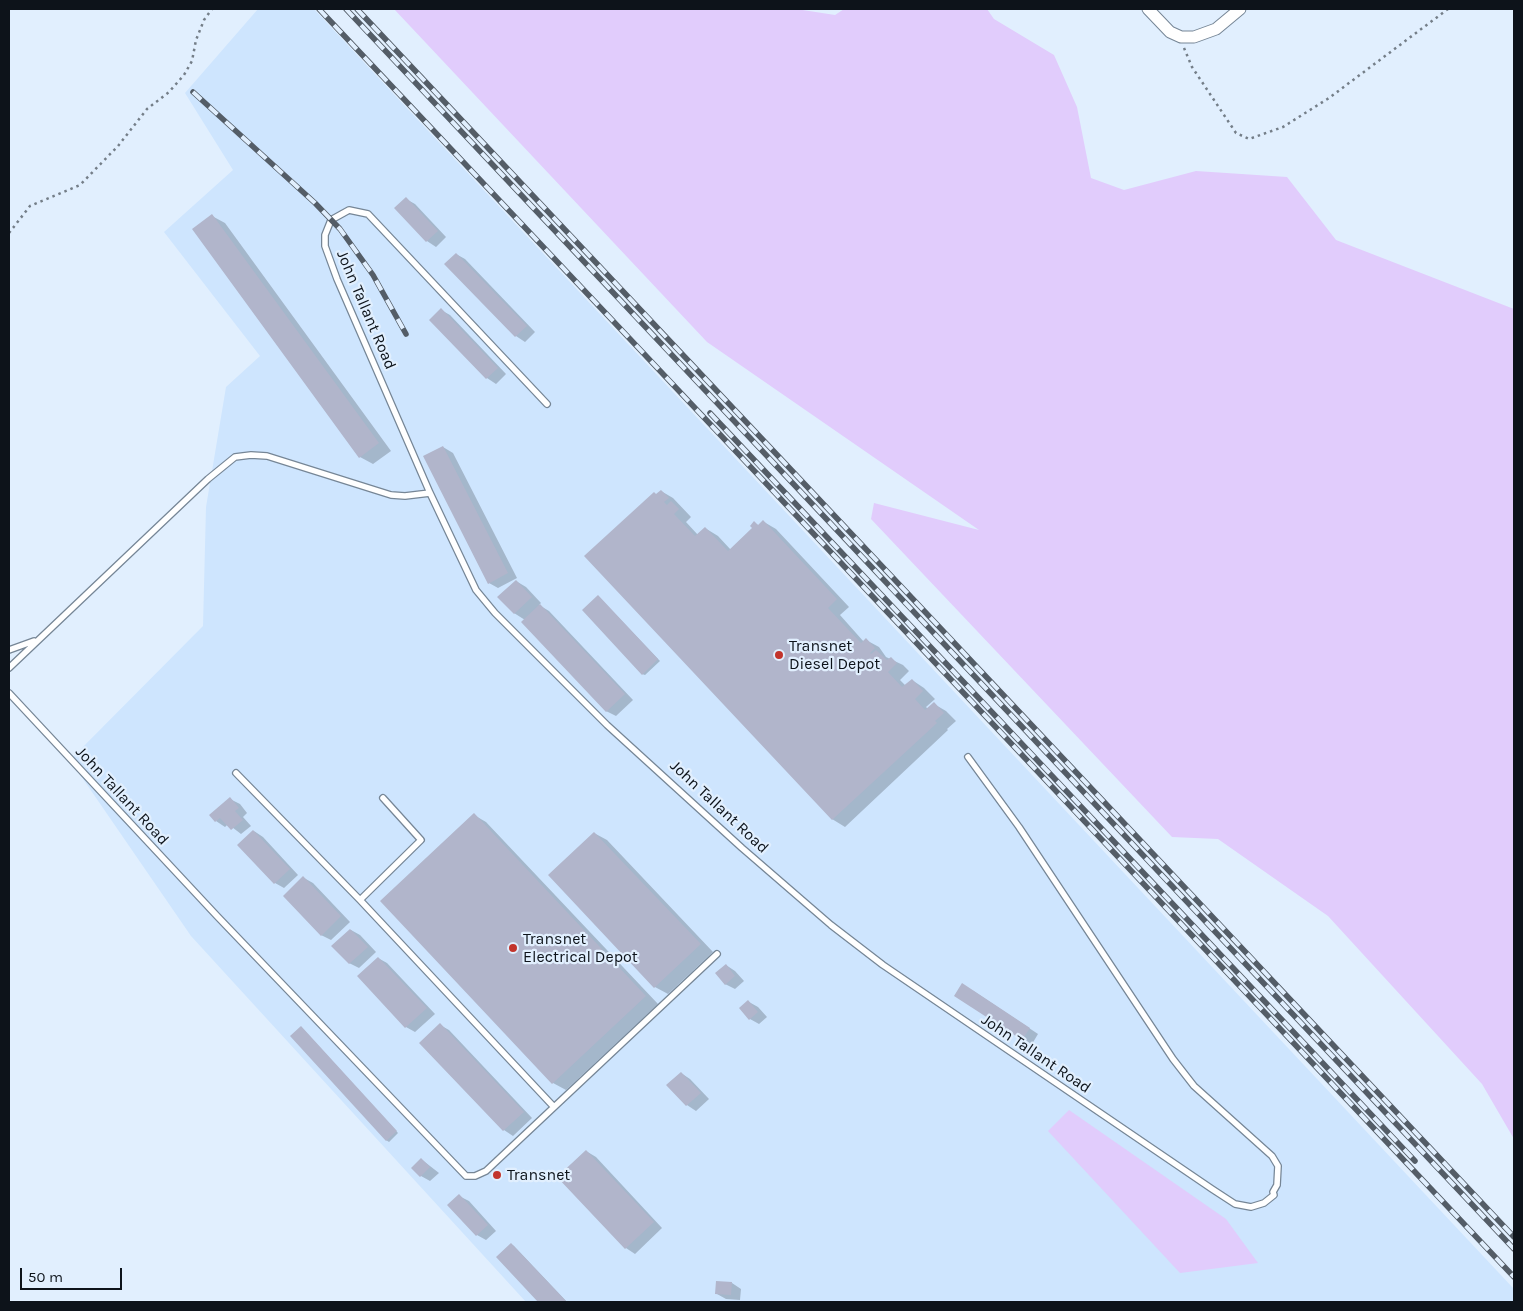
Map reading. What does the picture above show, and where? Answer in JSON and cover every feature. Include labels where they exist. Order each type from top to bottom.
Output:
[{"type":"street","points":[[1148,9],[1170,32],[1181,37],[1205,35],[1216,29],[1240,9]]},
{"type":"lane","name":"John Tallant Road","points":[[547,404],[368,214],[352,210],[335,216],[328,225],[325,235],[328,254],[430,493],[476,590],[495,613],[607,725],[742,848],[831,925],[928,998],[1200,1182],[1235,1204],[1251,1207],[1264,1202],[1274,1195],[1273,1192],[1277,1186],[1278,1166],[1272,1156],[1194,1086],[1173,1059],[1024,835],[968,757]]},
{"type":"lane","points":[[9,668],[36,640],[208,479],[235,457],[251,455],[268,456],[391,495],[405,496],[430,493]]},
{"type":"lane","points":[[9,650],[36,640]]},
{"type":"lane","name":"John Tallant Road","points":[[9,693],[217,916],[466,1176],[475,1176],[486,1171],[554,1108]]},
{"type":"lane","points":[[236,773],[360,900],[554,1108],[717,954]]},
{"type":"lane","points":[[360,900],[421,840],[383,798]]},
{"type":"path","points":[[9,233],[30,206],[80,185],[118,146],[147,109],[170,92],[184,75],[192,61],[199,34],[212,9]]},
{"type":"path","points":[[1181,37],[1192,66],[1236,133],[1249,139],[1283,127],[1329,98],[1448,9]]},
{"type":"shaded area","points":[[258,9],[314,9],[1514,1289],[1514,1302],[526,1302],[191,936],[70,760],[203,626],[206,507],[226,387],[260,356],[164,232],[233,170],[185,93]]},
{"type":"shaded area","points":[[394,9],[796,9],[835,15],[844,9],[987,9],[994,19],[1054,55],[1077,107],[1091,178],[1124,190],[1196,171],[1287,177],[1336,240],[1514,309],[1514,1139],[1482,1084],[1328,916],[1218,839],[1172,837],[871,519],[874,503],[979,530],[707,342]]},
{"type":"shaded area","points":[[1069,1110],[1226,1219],[1258,1263],[1180,1273],[1048,1131]]},
{"type":"building","points":[[406,197],[438,231],[426,242],[394,208]]},
{"type":"building","points":[[212,214],[379,443],[359,458],[192,229]]},
{"type":"building","points":[[456,253],[527,326],[515,337],[444,264]]},
{"type":"building","points":[[441,308],[498,368],[486,379],[429,320]]},
{"type":"building","points":[[443,446],[508,573],[488,584],[423,456]]},
{"type":"building","name":"Transnet Diesel Depot","points":[[661,490],[669,498],[664,502],[667,505],[671,501],[679,509],[674,514],[695,536],[705,527],[728,551],[752,528],[750,526],[754,521],[758,525],[763,520],[837,599],[828,608],[861,643],[866,638],[875,648],[870,653],[876,650],[887,660],[891,657],[897,663],[888,672],[902,687],[912,679],[923,691],[915,699],[925,710],[934,702],[944,713],[935,721],[937,723],[832,820],[584,556],[654,492],[656,494]]},
{"type":"building","points":[[516,580],[532,597],[514,614],[497,597]]},
{"type":"building","points":[[598,595],[658,659],[642,675],[582,610]]},
{"type":"building","points":[[540,604],[625,694],[606,712],[521,622]]},
{"type":"building","points":[[230,797],[239,808],[235,811],[243,820],[231,830],[220,818],[215,822],[209,815]]},
{"type":"building","name":"Transnet Electrical Depot","points":[[474,813],[646,996],[552,1084],[380,901]]},
{"type":"building","points":[[253,830],[290,869],[274,884],[237,845]]},
{"type":"building","points":[[594,832],[701,944],[654,988],[548,875]]},
{"type":"building","points":[[303,876],[341,916],[321,936],[283,896]]},
{"type":"building","points":[[350,929],[368,947],[349,964],[331,946]]},
{"type":"building","points":[[378,957],[427,1008],[405,1028],[357,976]]},
{"type":"building","points":[[726,964],[735,976],[725,985],[715,973]]},
{"type":"building","points":[[962,983],[1030,1028],[1022,1040],[954,996]]},
{"type":"building","points":[[748,1000],[758,1012],[749,1020],[739,1008]]},
{"type":"building","points":[[440,1023],[524,1112],[503,1131],[419,1043]]},
{"type":"building","points":[[301,1026],[397,1131],[386,1141],[290,1036]]},
{"type":"building","points":[[681,1072],[701,1093],[686,1106],[666,1085]]},
{"type":"building","points":[[586,1150],[654,1222],[625,1249],[557,1177]]},
{"type":"building","points":[[421,1158],[430,1167],[420,1177],[411,1168]]},
{"type":"building","points":[[459,1194],[488,1225],[476,1236],[447,1205]]},
{"type":"building","points":[[511,1243],[567,1302],[538,1302],[496,1257]]},
{"type":"building","points":[[716,1281],[732,1282],[731,1295],[715,1294]]},
{"type":"railway","points":[[319,9],[1514,1277]]},
{"type":"railway","points":[[346,9],[1514,1249]]},
{"type":"railway","points":[[357,9],[1514,1237]]},
{"type":"railway","points":[[193,92],[315,203],[340,229],[373,275],[406,334]]},
{"type":"railway","points":[[710,413],[1415,1161]]},
{"type":"place","name":"Transnet Diesel Depot","points":[[779,655]]},
{"type":"place","name":"Transnet Electrical Depot","points":[[513,948]]},
{"type":"place","name":"Transnet","points":[[497,1175]]}]
